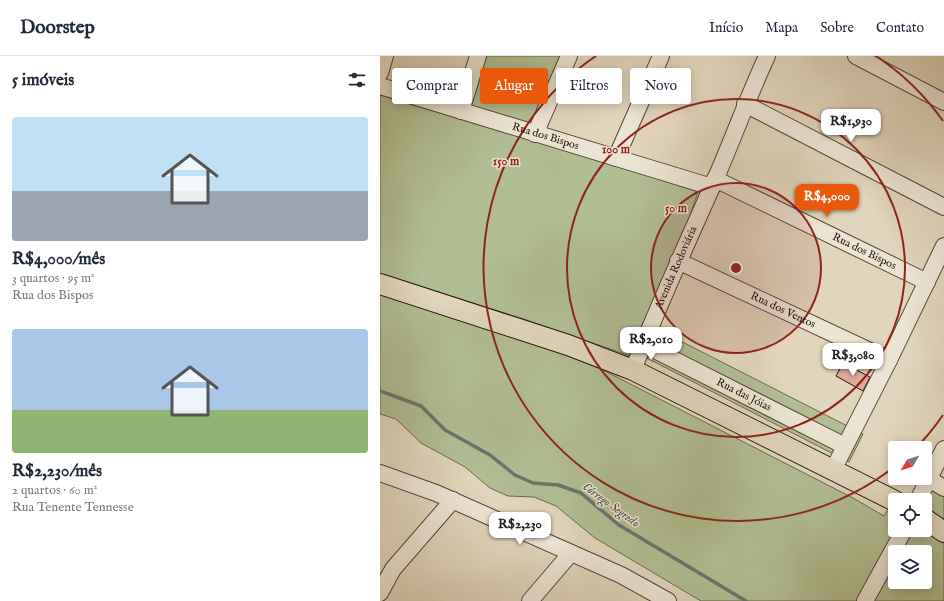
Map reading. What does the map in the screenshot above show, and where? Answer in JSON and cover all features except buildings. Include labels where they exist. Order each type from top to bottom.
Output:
[{"type":"main road","points":[[380,284],[568,345],[633,370],[888,498]]},
{"type":"main road","points":[[932,524],[944,532]]},
{"type":"street","points":[[380,73],[385,56]]},
{"type":"street","points":[[461,111],[478,56]]},
{"type":"street","points":[[535,134],[569,56]]},
{"type":"street","points":[[616,158],[661,56]]},
{"type":"street","name":"Avenida Rodoviária","points":[[633,370],[678,261],[714,183],[745,104],[767,56]]},
{"type":"street","points":[[856,56],[944,102]]},
{"type":"street","name":"Rua dos Bispos","points":[[380,86],[616,158],[714,183],[927,282]]},
{"type":"street","points":[[745,104],[944,207]]},
{"type":"street","points":[[833,470],[889,360],[944,246]]},
{"type":"street","name":"Rua dos Ventos","points":[[678,261],[889,360]]},
{"type":"street","name":"Rua das Jóias","points":[[643,344],[845,446]]},
{"type":"street","points":[[932,473],[944,449]]},
{"type":"street","points":[[380,473],[398,478],[453,500],[621,575],[668,601]]},
{"type":"street","points":[[932,481],[944,488]]},
{"type":"street","points":[[380,593],[393,569],[453,500]]},
{"type":"street","points":[[865,601],[900,537]]},
{"type":"street","points":[[530,601],[571,553]]},
{"type":"green space","points":[[484,56],[562,56],[548,88],[548,68],[480,68]]},
{"type":"green space","points":[[480,69],[480,104],[541,104],[527,136],[698,192],[678,251],[636,337],[630,356],[521,318],[380,276],[380,93],[392,97],[392,104],[416,104],[464,119],[469,104],[472,104],[472,94]]},
{"type":"green space","points":[[380,295],[507,332],[556,350],[605,371],[853,498],[884,516],[888,510],[888,537],[932,537],[932,535],[944,543],[944,601],[701,601],[595,538],[556,506],[534,497],[508,496],[490,488],[465,467],[421,443],[396,419],[380,414]]},
{"type":"green space","points":[[653,327],[863,434],[849,462],[641,355]]},
{"type":"green space","points":[[933,489],[944,496],[944,523],[932,515],[932,493],[931,493]]},
{"type":"waterway","name":"Córrego Segredo","points":[[380,391],[421,406],[445,430],[490,455],[515,475],[533,483],[558,485],[581,493],[619,525],[746,601]]}]
